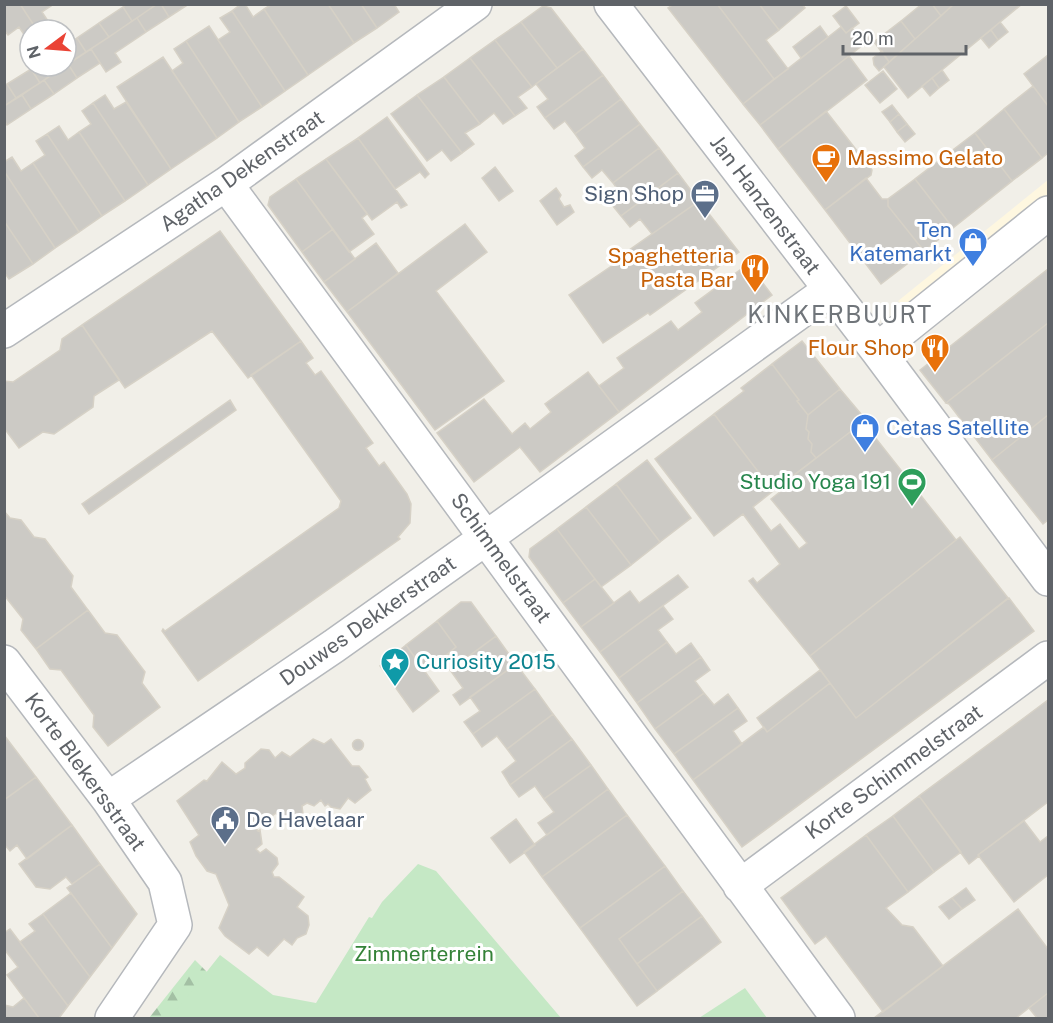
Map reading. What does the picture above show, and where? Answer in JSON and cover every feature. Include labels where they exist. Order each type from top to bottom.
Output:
[{"type":"street","name":"Agatha Dekenstraat","points":[[4,332],[226,184],[476,4]]},
{"type":"street","name":"Jan Hanzenstraat","points":[[611,4],[877,350],[1048,579]]},
{"type":"street","name":"Schimmelstraat","points":[[226,184],[838,1018]]},
{"type":"street","points":[[877,350],[1048,213]]},
{"type":"street","name":"Douwes Dekkerstraat","points":[[108,799],[486,538],[830,290]]},
{"type":"street","name":"Korte Schimmelstraat","points":[[740,886],[1048,658]]},
{"type":"street","name":"Korte Blekersstraat","points":[[4,662],[108,799],[165,882],[175,925],[112,1018]]},
{"type":"shaded area","name":"Ten Katemarkt","points":[[1048,180],[1048,234],[924,334],[898,301]]},
{"type":"green space","name":"Zimmerterrein","points":[[418,864],[436,871],[561,1018],[170,1018],[220,955],[273,995],[316,1003],[369,917],[372,918],[382,902]]},
{"type":"green space","points":[[195,960],[215,980],[185,1018],[149,1018]]},
{"type":"green space","points":[[745,988],[767,1018],[699,1018]]},
{"type":"building","points":[[4,4],[20,4],[29,18],[18,18],[18,28],[8,35],[4,30]]},
{"type":"building","points":[[20,4],[54,4],[42,12],[46,18],[29,18]]},
{"type":"building","points":[[127,4],[156,5],[132,21],[123,7]]},
{"type":"building","points":[[157,4],[161,4],[169,17],[146,32],[137,18]]},
{"type":"building","points":[[161,4],[189,4],[169,17]]},
{"type":"building","points":[[241,4],[245,4],[253,17],[264,9],[308,75],[285,91],[232,11]]},
{"type":"building","points":[[272,4],[328,4],[354,43],[308,75],[264,9]]},
{"type":"building","points":[[328,4],[361,4],[377,28],[354,43]]},
{"type":"building","points":[[361,4],[394,4],[399,12],[377,28]]},
{"type":"building","points":[[674,4],[717,4],[774,79],[743,104],[668,8]]},
{"type":"building","points":[[717,4],[759,4],[779,30],[766,40],[788,69],[774,79]]},
{"type":"building","points":[[759,4],[802,4],[805,8],[779,30]]},
{"type":"building","points":[[922,4],[932,4],[941,16],[915,39],[901,21]]},
{"type":"building","points":[[932,4],[954,4],[941,16]]},
{"type":"building","points":[[954,4],[1022,4],[908,98],[884,67]]},
{"type":"building","points":[[543,6],[551,8],[583,49],[557,68],[521,22]]},
{"type":"building","points":[[846,6],[859,23],[846,33],[833,16]]},
{"type":"building","points":[[123,7],[132,21],[109,37],[99,23]]},
{"type":"building","points":[[232,11],[285,91],[262,107],[218,40],[230,32],[220,18]]},
{"type":"building","points":[[137,18],[146,32],[115,53],[121,62],[106,72],[91,49]]},
{"type":"building","points":[[901,21],[915,39],[889,62],[874,42]]},
{"type":"building","points":[[521,22],[557,68],[532,87],[495,40]]},
{"type":"building","points":[[1000,22],[1008,32],[998,40],[991,30]]},
{"type":"building","points":[[99,23],[109,37],[86,52],[78,37]]},
{"type":"building","points":[[209,26],[262,107],[239,122],[186,41]]},
{"type":"building","points":[[820,26],[828,37],[801,58],[793,47]]},
{"type":"building","points":[[841,27],[846,33],[852,28],[863,42],[870,36],[872,38],[760,125],[743,104]]},
{"type":"building","points":[[991,30],[998,40],[989,48],[981,38]]},
{"type":"building","points":[[78,40],[86,52],[78,57]]},
{"type":"building","points":[[495,40],[532,87],[518,97],[527,108],[515,116],[470,58]]},
{"type":"building","points":[[186,41],[239,122],[217,138],[172,71],[183,63],[174,49]]},
{"type":"building","points":[[91,49],[100,63],[78,77],[78,57]]},
{"type":"building","points":[[583,49],[603,75],[545,118],[537,107],[548,99],[536,84]]},
{"type":"building","points":[[882,51],[889,62],[879,71],[874,65],[873,58]]},
{"type":"building","points":[[1048,55],[1048,106],[1024,74]]},
{"type":"building","points":[[849,56],[867,80],[778,149],[760,125]]},
{"type":"building","points":[[163,57],[217,138],[171,169],[117,87]]},
{"type":"building","points":[[470,58],[515,116],[503,124],[494,113],[480,124],[444,77]]},
{"type":"building","points":[[942,70],[949,80],[939,88],[932,78]]},
{"type":"building","points":[[883,71],[897,89],[880,103],[865,85]]},
{"type":"building","points":[[603,75],[621,99],[575,134],[565,121],[554,129],[545,118]]},
{"type":"building","points":[[18,77],[37,78],[40,83],[16,98],[7,84]]},
{"type":"building","points":[[444,77],[480,124],[465,133],[474,144],[462,153],[417,95]]},
{"type":"building","points":[[37,78],[47,78],[40,83]]},
{"type":"building","points":[[47,78],[77,78],[54,94],[44,80]]},
{"type":"building","points":[[932,78],[939,88],[930,96],[922,86]]},
{"type":"building","points":[[44,80],[54,94],[31,109],[22,95]]},
{"type":"building","points":[[7,84],[16,98],[4,106],[4,86]]},
{"type":"building","points":[[1033,86],[1048,106],[1048,153],[1042,158],[1004,109]]},
{"type":"building","points":[[22,95],[31,109],[7,125],[4,120],[4,106]]},
{"type":"building","points":[[105,95],[114,109],[126,102],[171,169],[148,185],[93,103]]},
{"type":"building","points":[[417,95],[462,153],[451,161],[442,150],[427,161],[391,114]]},
{"type":"building","points":[[621,99],[640,124],[583,167],[575,156],[585,148],[575,134]]},
{"type":"building","points":[[93,103],[148,185],[125,201],[79,132],[91,124],[82,111]]},
{"type":"building","points":[[892,105],[899,114],[890,122],[882,112]]},
{"type":"building","points":[[1004,109],[1042,158],[1012,181],[975,133]]},
{"type":"building","points":[[826,111],[872,170],[871,175],[825,210],[778,149]]},
{"type":"building","points":[[899,114],[907,124],[897,132],[890,122]]},
{"type":"building","points":[[387,117],[429,174],[425,178],[420,172],[395,189],[358,138]]},
{"type":"building","points":[[640,124],[659,148],[613,183],[602,170],[592,178],[583,167]]},
{"type":"building","points":[[907,124],[915,134],[905,142],[897,132]]},
{"type":"building","points":[[59,126],[68,140],[79,132],[125,201],[102,216],[47,134]]},
{"type":"building","points":[[975,133],[1012,181],[953,228],[915,179]]},
{"type":"building","points":[[47,134],[102,216],[79,232],[33,163],[45,155],[36,141]]},
{"type":"building","points":[[358,138],[407,205],[401,208],[397,202],[372,220],[326,159]]},
{"type":"building","points":[[659,148],[678,173],[621,216],[612,205],[623,197],[613,183]]},
{"type":"building","points":[[12,157],[21,171],[33,163],[79,232],[55,248],[4,171],[4,162]]},
{"type":"building","points":[[326,159],[367,214],[362,218],[374,234],[349,252],[296,179]]},
{"type":"building","points":[[495,167],[513,191],[499,201],[482,178]]},
{"type":"building","points":[[4,171],[55,248],[33,264],[4,221]]},
{"type":"building","points":[[678,173],[699,201],[652,234],[640,219],[630,227],[621,216]]},
{"type":"building","points":[[866,178],[882,199],[888,199],[888,206],[924,251],[881,284],[825,210]]},
{"type":"building","points":[[296,179],[333,229],[302,252],[268,205],[270,197]]},
{"type":"building","points":[[915,179],[953,228],[924,251],[888,206],[888,199]]},
{"type":"building","points":[[556,188],[561,195],[559,199],[564,207],[570,205],[574,212],[557,225],[540,201]]},
{"type":"building","points":[[699,201],[739,252],[650,315],[648,313],[603,343],[569,295]]},
{"type":"building","points":[[4,221],[33,264],[9,279],[4,272]]},
{"type":"building","points":[[465,224],[487,252],[436,291],[504,381],[435,430],[347,312]]},
{"type":"building","points":[[333,229],[355,259],[324,282],[302,252]]},
{"type":"building","points":[[220,231],[301,341],[248,378],[212,331],[125,388],[82,325]]},
{"type":"building","points":[[376,243],[398,273],[347,312],[324,282]]},
{"type":"building","points":[[748,264],[772,295],[619,412],[599,386],[624,368],[617,358],[671,321],[678,330],[702,312],[695,303]]},
{"type":"building","points":[[1048,269],[1048,323],[946,403],[920,370]]},
{"type":"building","points":[[1048,323],[1048,415],[992,460],[946,403]]},
{"type":"building","points":[[82,325],[119,380],[94,396],[93,407],[54,434],[43,432],[19,448],[4,428],[4,381],[13,382],[60,350],[62,339]]},
{"type":"building","points":[[301,341],[313,358],[306,363],[315,375],[321,371],[373,443],[366,448],[379,466],[384,462],[407,494],[411,504],[410,523],[398,537],[400,539],[198,681],[162,631],[163,629],[165,631],[339,508],[341,501],[251,375]]},
{"type":"building","points":[[802,341],[840,389],[808,415],[772,364]]},
{"type":"building","points":[[772,364],[808,415],[806,429],[809,432],[808,439],[812,444],[811,452],[816,458],[773,491],[714,414],[744,391],[741,388]]},
{"type":"building","points":[[588,372],[619,412],[540,472],[520,447],[474,482],[437,433],[484,399],[512,434],[525,423],[530,429],[551,412],[545,404]]},
{"type":"building","points":[[840,389],[866,420],[816,458],[811,452],[812,444],[808,439],[809,432],[806,429],[808,415]]},
{"type":"building","points":[[230,400],[236,410],[89,514],[82,504]]},
{"type":"building","points":[[714,414],[773,491],[753,507],[771,531],[780,524],[799,549],[807,543],[771,499],[791,483],[788,480],[863,422],[956,540],[810,656],[749,581],[753,578],[757,583],[780,564],[743,514],[714,536],[655,459]]},
{"type":"building","points":[[1048,415],[1048,520],[1043,524],[992,460]]},
{"type":"building","points":[[647,460],[691,518],[660,542],[616,484]]},
{"type":"building","points":[[616,484],[660,542],[631,565],[586,507]]},
{"type":"building","points":[[586,507],[631,565],[601,587],[557,529]]},
{"type":"building","points":[[4,511],[10,518],[21,520],[34,537],[45,539],[73,576],[71,587],[88,610],[36,649],[21,630],[23,619],[4,595]]},
{"type":"building","points":[[557,529],[595,579],[563,603],[529,557],[530,549]]},
{"type":"building","points":[[960,537],[1008,598],[856,718],[810,656]]},
{"type":"building","points":[[678,575],[688,587],[600,652],[581,627],[630,591],[639,603]]},
{"type":"building","points":[[595,579],[614,603],[581,627],[563,603]]},
{"type":"building","points":[[1009,598],[1034,631],[742,847],[693,780],[764,727],[767,732],[830,683],[856,718]]},
{"type":"building","points":[[461,602],[471,602],[496,636],[457,665],[448,654],[456,647],[437,621]]},
{"type":"building","points":[[663,606],[673,619],[658,630],[667,642],[619,678],[600,652]]},
{"type":"building","points":[[88,610],[105,633],[117,635],[145,672],[142,683],[160,707],[108,746],[93,727],[94,715],[61,670],[50,669],[36,649]]},
{"type":"building","points":[[437,621],[456,647],[425,672],[406,645]]},
{"type":"building","points":[[496,636],[516,664],[460,705],[453,695],[463,688],[450,670]]},
{"type":"building","points":[[667,642],[676,654],[691,643],[701,657],[637,703],[619,678]]},
{"type":"building","points":[[406,645],[439,691],[413,712],[380,666]]},
{"type":"building","points":[[701,657],[710,670],[695,681],[704,693],[655,729],[637,703]]},
{"type":"building","points":[[516,664],[535,689],[473,734],[464,722],[480,711],[470,697]]},
{"type":"building","points":[[820,670],[830,683],[767,732],[757,718]]},
{"type":"building","points":[[535,689],[553,714],[507,749],[497,736],[482,747],[473,734]]},
{"type":"building","points":[[704,693],[714,705],[728,694],[738,708],[674,754],[655,729]]},
{"type":"building","points":[[1048,700],[1048,802],[969,864],[919,796]]},
{"type":"building","points":[[738,708],[747,721],[733,731],[742,744],[693,780],[674,754]]},
{"type":"building","points":[[553,714],[572,739],[510,785],[502,772],[516,761],[507,749]]},
{"type":"building","points":[[4,735],[36,777],[4,800]]},
{"type":"building","name":"De Havelaar","points":[[313,739],[324,744],[331,739],[352,766],[359,766],[368,777],[365,779],[371,790],[355,803],[348,798],[340,809],[328,804],[325,806],[321,800],[314,806],[307,803],[302,806],[303,814],[294,821],[280,818],[276,813],[267,820],[259,817],[252,823],[258,831],[260,830],[262,844],[256,849],[260,853],[266,849],[277,858],[278,864],[272,872],[274,877],[279,877],[304,897],[297,907],[308,916],[309,925],[306,934],[297,938],[292,945],[284,939],[268,956],[257,947],[249,954],[225,936],[219,928],[229,905],[216,874],[207,871],[196,856],[190,842],[199,835],[177,801],[204,780],[207,781],[222,762],[236,774],[245,768],[245,763],[261,749],[269,750],[275,758],[282,752],[290,757]]},
{"type":"building","points":[[358,739],[364,745],[358,751],[352,745]]},
{"type":"building","points":[[572,739],[591,765],[544,799],[535,786],[519,797],[510,785]]},
{"type":"building","points":[[591,765],[608,789],[547,835],[538,823],[554,812],[544,799]]},
{"type":"building","points":[[36,777],[72,825],[27,859],[17,845],[10,851],[4,844],[4,800]]},
{"type":"building","points":[[608,789],[627,815],[542,877],[524,852]]},
{"type":"building","points":[[919,796],[961,852],[934,872],[893,816]]},
{"type":"building","points":[[627,815],[665,866],[580,928],[542,877]]},
{"type":"building","points":[[893,816],[934,872],[908,892],[866,835]]},
{"type":"building","points":[[516,819],[535,845],[510,863],[491,838]]},
{"type":"building","points":[[1024,821],[1040,842],[1048,836],[1048,875],[1014,902],[978,855]]},
{"type":"building","points":[[72,825],[100,864],[72,884],[66,877],[50,889],[36,887],[19,864]]},
{"type":"building","points":[[866,835],[908,892],[886,908],[902,925],[913,927],[943,966],[883,1012],[826,936],[815,944],[781,898]]},
{"type":"building","points":[[100,864],[137,914],[112,948],[67,888]]},
{"type":"building","points":[[665,866],[683,891],[619,939],[657,991],[637,1006],[580,928]]},
{"type":"building","points":[[966,888],[975,900],[962,909],[952,898]]},
{"type":"building","points":[[683,891],[702,916],[637,964],[619,939]]},
{"type":"building","points":[[71,893],[112,948],[90,977],[43,914]]},
{"type":"building","points":[[952,898],[962,909],[949,919],[939,907]]},
{"type":"building","points":[[1018,909],[1048,949],[1048,993],[1016,1018],[874,1018]]},
{"type":"building","points":[[43,914],[90,977],[68,1006],[20,942],[35,931],[29,924]]},
{"type":"building","points":[[702,916],[721,942],[657,991],[637,964]]},
{"type":"building","points":[[10,929],[68,1006],[59,1018],[39,1018],[7,975],[18,967],[4,949],[4,933]]},
{"type":"building","points":[[1048,993],[1048,1018],[1037,1018],[1029,1008]]},
{"type":"building","points":[[24,998],[39,1018],[4,1018],[4,1005],[13,1007]]},
{"type":"place","name":"Massimo Gelato","points":[[826,184]]},
{"type":"place","name":"Sign Shop","points":[[705,220]]},
{"type":"place","name":"Ten Katemarkt","points":[[973,268]]},
{"type":"place","name":"Spaghetteria Pasta Bar","points":[[755,294]]},
{"type":"place","name":"Flour Shop","points":[[935,374]]},
{"type":"place","name":"Cetas Satellite","points":[[865,454]]},
{"type":"place","name":"Studio Yoga 191","points":[[912,508]]},
{"type":"place","name":"Curiosity 2015","points":[[395,688]]},
{"type":"place","name":"De Havelaar","points":[[225,846]]},
{"type":"district","name":"KINKERBUURT","points":[[840,315]]}]
